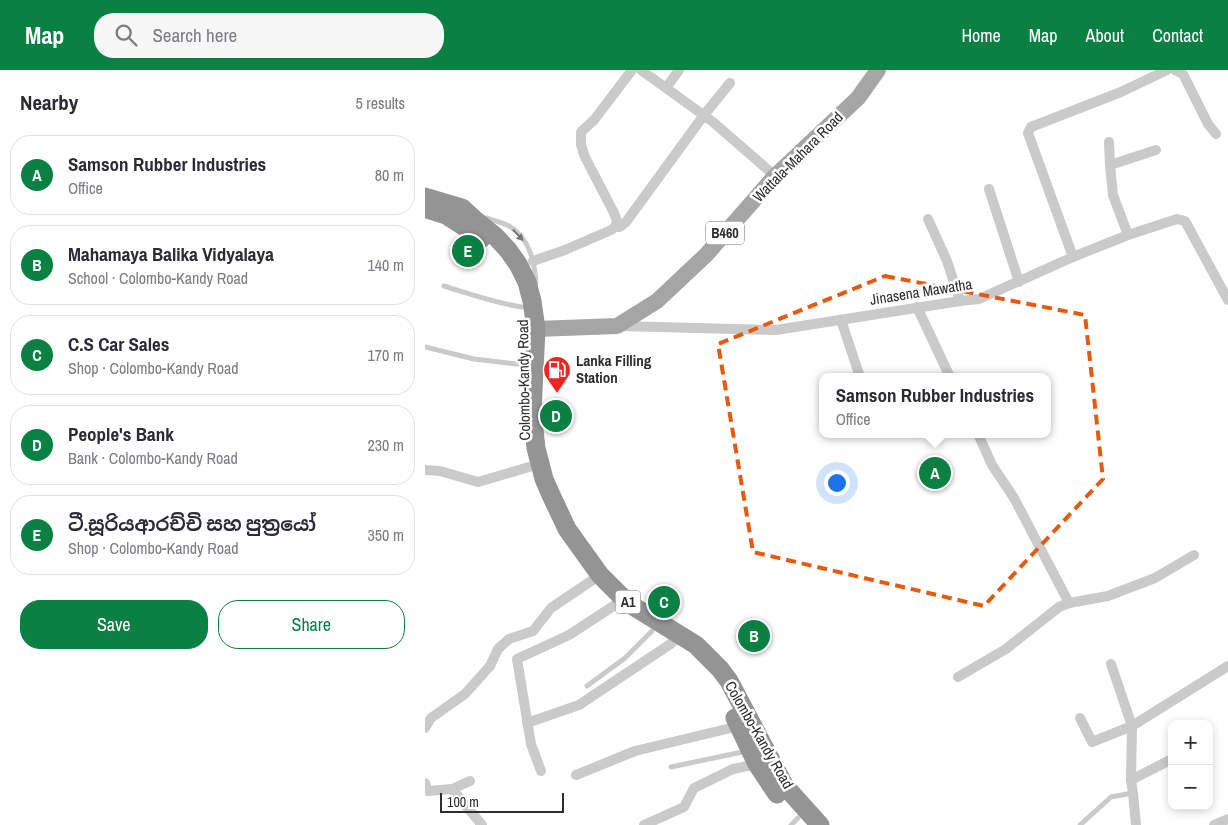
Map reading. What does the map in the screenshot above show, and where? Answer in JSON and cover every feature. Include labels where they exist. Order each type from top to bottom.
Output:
[{"type":"highway","name":"Colombo-Kandy Road","points":[[425,197],[462,208],[496,237],[513,257],[527,282],[522,420],[529,467],[541,502],[557,532],[595,578],[615,606],[672,643],[697,662],[711,676],[727,698],[753,757],[798,823]]},
{"type":"highway","name":"Colombo-Kandy Road","points":[[425,209],[446,215],[475,234],[491,248],[527,304],[536,330],[533,412],[539,463],[551,496],[595,578],[628,603],[696,645],[720,669],[729,681],[784,785],[820,825]]},
{"type":"main road","name":"Wattala-Mahara Road","points":[[536,330],[617,326],[657,301],[706,255],[775,176],[858,98],[878,70]]},
{"type":"street","points":[[615,227],[617,221],[614,213],[585,157],[581,145],[581,132],[594,120],[632,70]]},
{"type":"street","points":[[641,70],[713,122],[775,176]]},
{"type":"street","points":[[666,88],[679,70]]},
{"type":"street","points":[[1073,258],[1028,133],[1031,127],[1121,92],[1167,70]]},
{"type":"street","points":[[1175,70],[1183,74],[1208,124],[1217,134]]},
{"type":"street","points":[[533,261],[565,250],[615,227],[620,227],[626,222],[704,115],[731,83]]},
{"type":"street","points":[[1109,142],[1113,195],[1128,235]]},
{"type":"street","points":[[1110,166],[1156,150]]},
{"type":"street","points":[[989,188],[1019,282]]},
{"type":"street","points":[[928,219],[947,261],[960,300]]},
{"type":"street","name":"Jinasena Mawatha","points":[[617,326],[777,330],[960,300],[979,299],[1128,235],[1177,219],[1185,221],[1228,300]]},
{"type":"street","points":[[917,307],[948,373]]},
{"type":"street","points":[[841,320],[859,373]]},
{"type":"street","points":[[980,438],[993,465],[1015,498],[1069,603]]},
{"type":"street","points":[[425,470],[440,471],[478,482],[529,467]]},
{"type":"street","points":[[958,677],[1006,649],[1059,607],[1069,603],[1108,596],[1155,578],[1194,555]]},
{"type":"street","points":[[425,728],[431,718],[465,694],[490,666],[498,649],[509,639],[533,631],[551,608],[595,578]]},
{"type":"street","points":[[541,771],[531,744],[517,659],[569,635],[615,606]]},
{"type":"street","points":[[527,723],[579,704],[672,643]]},
{"type":"street","points":[[1111,664],[1131,726],[1131,780],[1136,825]]},
{"type":"street","points":[[1080,718],[1092,742],[1131,726],[1228,666]]},
{"type":"street","points":[[576,775],[635,751],[739,726]]},
{"type":"street","points":[[644,825],[684,807],[694,788],[753,757]]},
{"type":"street","points":[[1131,780],[1168,761]]},
{"type":"street","points":[[425,783],[428,791],[451,789],[470,781]]},
{"type":"street","points":[[451,789],[483,825]]},
{"type":"street","points":[[1214,825],[1228,819]]},
{"type":"lane","points":[[443,286],[503,304],[527,304],[536,287],[533,261],[523,238],[508,226],[487,218],[475,220]]},
{"type":"lane","points":[[425,347],[474,358],[524,365]]},
{"type":"lane","points":[[587,686],[625,658],[652,631]]},
{"type":"lane","points":[[671,768],[753,757]]},
{"type":"lane","points":[[1079,825],[1111,797],[1133,792]]},
{"type":"highlighted area","points":[[885,276],[1085,315],[1103,479],[984,606],[753,552],[718,344]]},
{"type":"place","name":"ටී.සූරියආරච්චි සහ පුත්‍රයෝ","points":[[468,251]]},
{"type":"place","name":"Lanka Filling Station","points":[[557,394]]},
{"type":"place","name":"People's Bank","points":[[556,416]]},
{"type":"place","name":"Samson Rubber Industries","points":[[935,473]]},
{"type":"place","name":"C.S Car Sales","points":[[664,602]]},
{"type":"place","name":"Mahamaya Balika Vidyalaya","points":[[754,636]]}]
